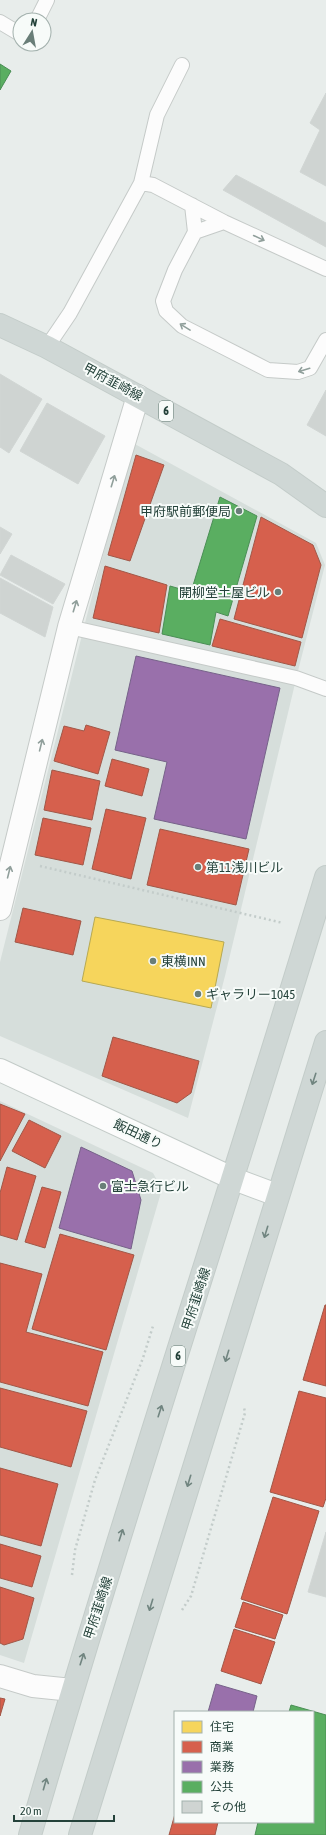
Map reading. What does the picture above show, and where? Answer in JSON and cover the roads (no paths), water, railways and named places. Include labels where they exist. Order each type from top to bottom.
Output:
[{"type":"main road","name":"甲府韮崎線","points":[[0,325],[47,347],[281,474],[326,506]]},
{"type":"main road","name":"甲府韮崎線","points":[[30,1835],[72,1690],[234,1179],[326,877]]},
{"type":"main road","points":[[80,1835],[277,1195],[326,1042]]},
{"type":"street","points":[[0,910],[69,627],[138,396]]},
{"type":"street","name":"飯田通り","points":[[0,1070],[234,1179],[277,1195]]},
{"type":"street","points":[[0,1676],[34,1686],[72,1690]]},
{"type":"lane","points":[[41,12],[47,0]]},
{"type":"lane","points":[[0,22],[12,29]]},
{"type":"lane","points":[[47,347],[70,313],[141,183],[157,115],[182,65]]},
{"type":"lane","points":[[141,183],[153,185],[224,222],[326,269]]},
{"type":"lane","points":[[192,205],[195,232],[175,270],[163,302],[166,311],[182,326],[268,370],[298,372],[310,368],[326,340]]},
{"type":"lane","points":[[195,232],[224,222]]},
{"type":"lane","points":[[69,627],[296,678],[326,689]]},
{"type":"place","name":"甲府駅前郵便局","points":[[239,511]]},
{"type":"place","name":"開柳堂土屋ビル","points":[[278,592]]},
{"type":"place","name":"第11浅川ビル","points":[[198,867]]},
{"type":"place","name":"東横INN","points":[[153,961]]},
{"type":"place","name":"ギャラリー1045","points":[[198,994]]},
{"type":"place","name":"富士急行ビル","points":[[103,1186]]}]
